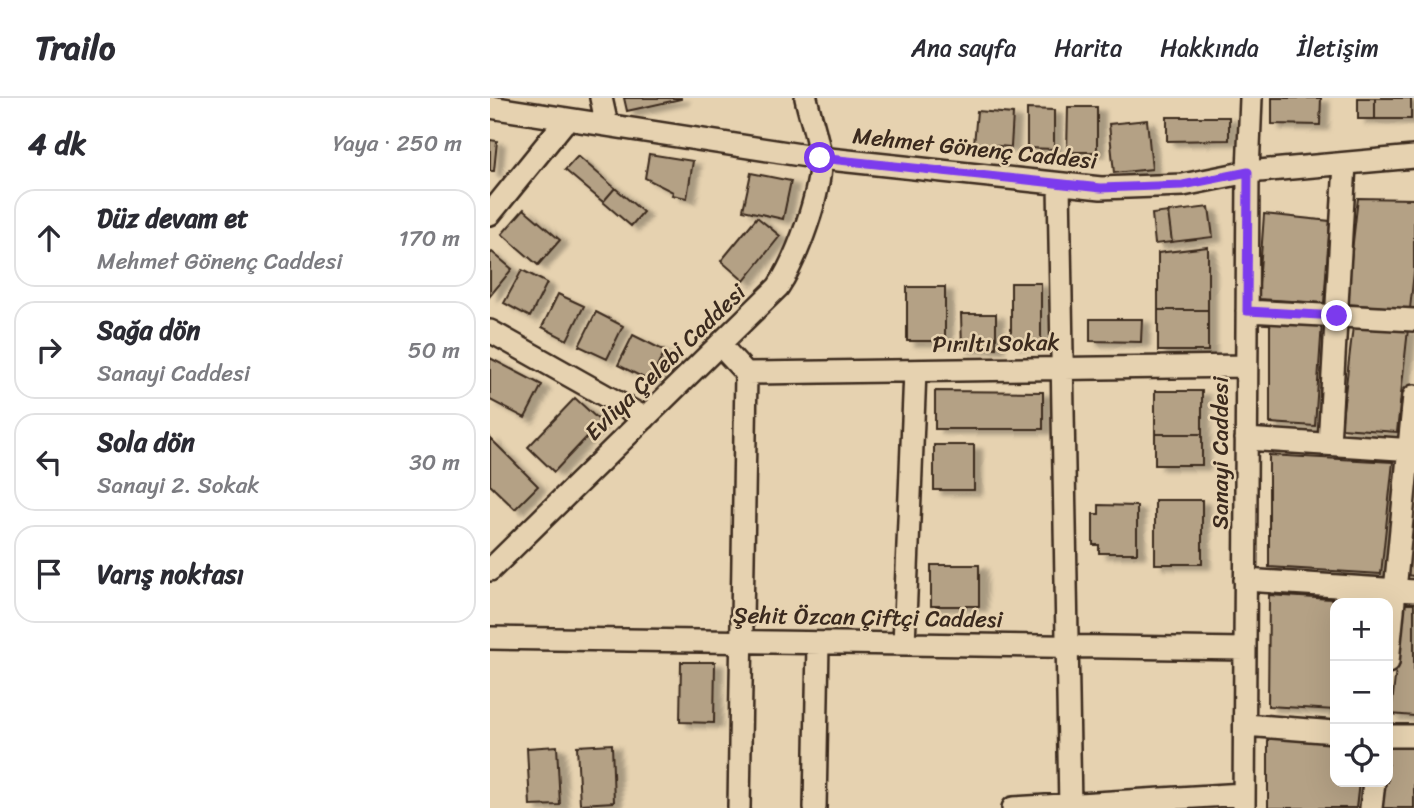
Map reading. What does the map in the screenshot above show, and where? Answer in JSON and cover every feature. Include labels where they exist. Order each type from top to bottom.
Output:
[{"type":"street","points":[[601,98],[607,125]]},
{"type":"street","points":[[806,98],[820,158]]},
{"type":"street","name":"Sanayi Caddesi","points":[[1244,801],[1246,366],[1251,98]]},
{"type":"street","name":"Mehmet Gönenç Caddesi","points":[[490,107],[820,158],[1101,188],[1156,188],[1216,180],[1248,172],[1414,157]]},
{"type":"street","points":[[490,214],[567,119]]},
{"type":"street","name":"Evliya Çelebi Caddesi","points":[[490,570],[768,298],[786,275],[800,243],[811,208],[820,158]]},
{"type":"street","points":[[1329,444],[1345,164]]},
{"type":"street","points":[[1059,184],[1070,806]]},
{"type":"street","points":[[1247,311],[1414,320]]},
{"type":"street","points":[[490,331],[645,418]]},
{"type":"street","points":[[720,345],[746,373],[739,808]]},
{"type":"street","name":"Pırıltı Sokak","points":[[746,373],[1246,366]]},
{"type":"street","points":[[904,644],[915,371]]},
{"type":"street","points":[[1388,661],[1404,591],[1414,396]]},
{"type":"street","points":[[1246,439],[1411,449]]},
{"type":"street","points":[[1245,580],[1404,591]]},
{"type":"street","name":"Şehit Özcan Çiftçi Caddesi","points":[[490,638],[1245,649]]},
{"type":"street","points":[[816,808],[818,643]]},
{"type":"street","points":[[1245,725],[1330,732]]},
{"type":"street","points":[[1393,736],[1414,736]]},
{"type":"street","points":[[1371,808],[1373,787]]},
{"type":"street","points":[[1013,808],[1244,801]]},
{"type":"building","points":[[624,98],[681,98],[681,99],[627,111]]},
{"type":"building","points":[[1272,98],[1321,98],[1320,125],[1272,124]]},
{"type":"building","points":[[1358,98],[1375,98],[1375,119],[1358,119]]},
{"type":"building","points":[[1375,98],[1411,98],[1411,119],[1375,119]]},
{"type":"building","points":[[1068,107],[1097,107],[1097,152],[1067,152]]},
{"type":"building","points":[[1027,109],[1054,110],[1054,149],[1027,148]]},
{"type":"building","points":[[977,111],[1013,114],[1011,147],[974,144]]},
{"type":"building","points":[[1167,117],[1229,117],[1229,140],[1167,141]]},
{"type":"building","points":[[1147,120],[1152,169],[1114,173],[1109,124]]},
{"type":"building","points":[[490,140],[497,141],[494,171],[490,171]]},
{"type":"building","points":[[649,154],[693,161],[687,198],[672,195],[673,192],[645,178]]},
{"type":"building","points":[[578,156],[615,188],[603,202],[565,170]]},
{"type":"building","points":[[751,173],[791,181],[783,219],[743,210]]},
{"type":"building","points":[[615,188],[643,212],[631,226],[603,202]]},
{"type":"building","points":[[1358,198],[1414,199],[1414,272],[1410,309],[1346,304]]},
{"type":"building","points":[[1209,207],[1213,237],[1172,242],[1168,212]]},
{"type":"building","points":[[524,209],[560,240],[538,265],[502,234]]},
{"type":"building","points":[[1168,212],[1172,242],[1155,244],[1152,214]]},
{"type":"building","points":[[1264,214],[1330,221],[1324,303],[1258,299]]},
{"type":"building","points":[[757,217],[780,236],[744,281],[721,261]]},
{"type":"building","points":[[1208,247],[1208,310],[1158,310],[1158,253]]},
{"type":"building","points":[[492,252],[512,269],[490,296],[490,254]]},
{"type":"building","points":[[522,270],[547,283],[530,317],[504,303]]},
{"type":"building","points":[[1011,283],[1041,283],[1041,344],[1011,344]]},
{"type":"building","points":[[907,287],[945,287],[945,341],[907,341]]},
{"type":"building","points":[[558,294],[584,306],[567,340],[542,327]]},
{"type":"building","points":[[1158,310],[1208,310],[1208,351],[1158,351]]},
{"type":"building","points":[[596,312],[623,326],[607,359],[579,346]]},
{"type":"building","points":[[961,314],[996,314],[996,348],[962,348]]},
{"type":"building","points":[[1090,319],[1142,319],[1141,342],[1090,341]]},
{"type":"building","points":[[1270,320],[1322,323],[1315,426],[1270,423]]},
{"type":"building","points":[[1353,326],[1408,329],[1397,432],[1341,428]]},
{"type":"building","points":[[633,335],[665,351],[650,381],[618,365]]},
{"type":"building","points":[[490,358],[542,385],[525,418],[490,400]]},
{"type":"building","points":[[935,391],[1043,392],[1043,429],[935,429]]},
{"type":"building","points":[[1155,391],[1202,391],[1202,434],[1155,434]]},
{"type":"building","points":[[575,398],[601,422],[554,472],[528,447]]},
{"type":"building","points":[[1155,434],[1202,434],[1202,465],[1155,465]]},
{"type":"building","points":[[490,438],[538,486],[515,509],[490,485]]},
{"type":"building","points":[[934,445],[974,445],[974,490],[934,490]]},
{"type":"building","points":[[1269,455],[1393,462],[1381,574],[1269,567]]},
{"type":"building","points":[[1155,500],[1202,500],[1202,564],[1155,564]]},
{"type":"building","points":[[1414,500],[1414,576],[1406,575]]},
{"type":"building","points":[[1099,505],[1137,506],[1137,553],[1099,553],[1099,545],[1093,545],[1093,514],[1099,514]]},
{"type":"building","points":[[931,565],[979,565],[979,606],[931,606]]},
{"type":"building","points":[[1269,595],[1330,599],[1330,710],[1268,706]]},
{"type":"building","points":[[1403,604],[1414,604],[1414,716],[1393,714]]},
{"type":"building","points":[[681,662],[715,662],[714,723],[680,722]]},
{"type":"building","points":[[1268,733],[1330,738],[1330,787],[1358,787],[1356,808],[1268,808]]},
{"type":"building","points":[[1393,741],[1414,743],[1414,808],[1381,808],[1383,787],[1393,787]]},
{"type":"building","points":[[612,744],[614,802],[580,804],[577,746]]},
{"type":"building","points":[[557,746],[560,805],[530,806],[527,748]]},
{"type":"route","points":[[820,158],[1128,189],[1183,185],[1248,172],[1247,311],[1337,316]]}]
